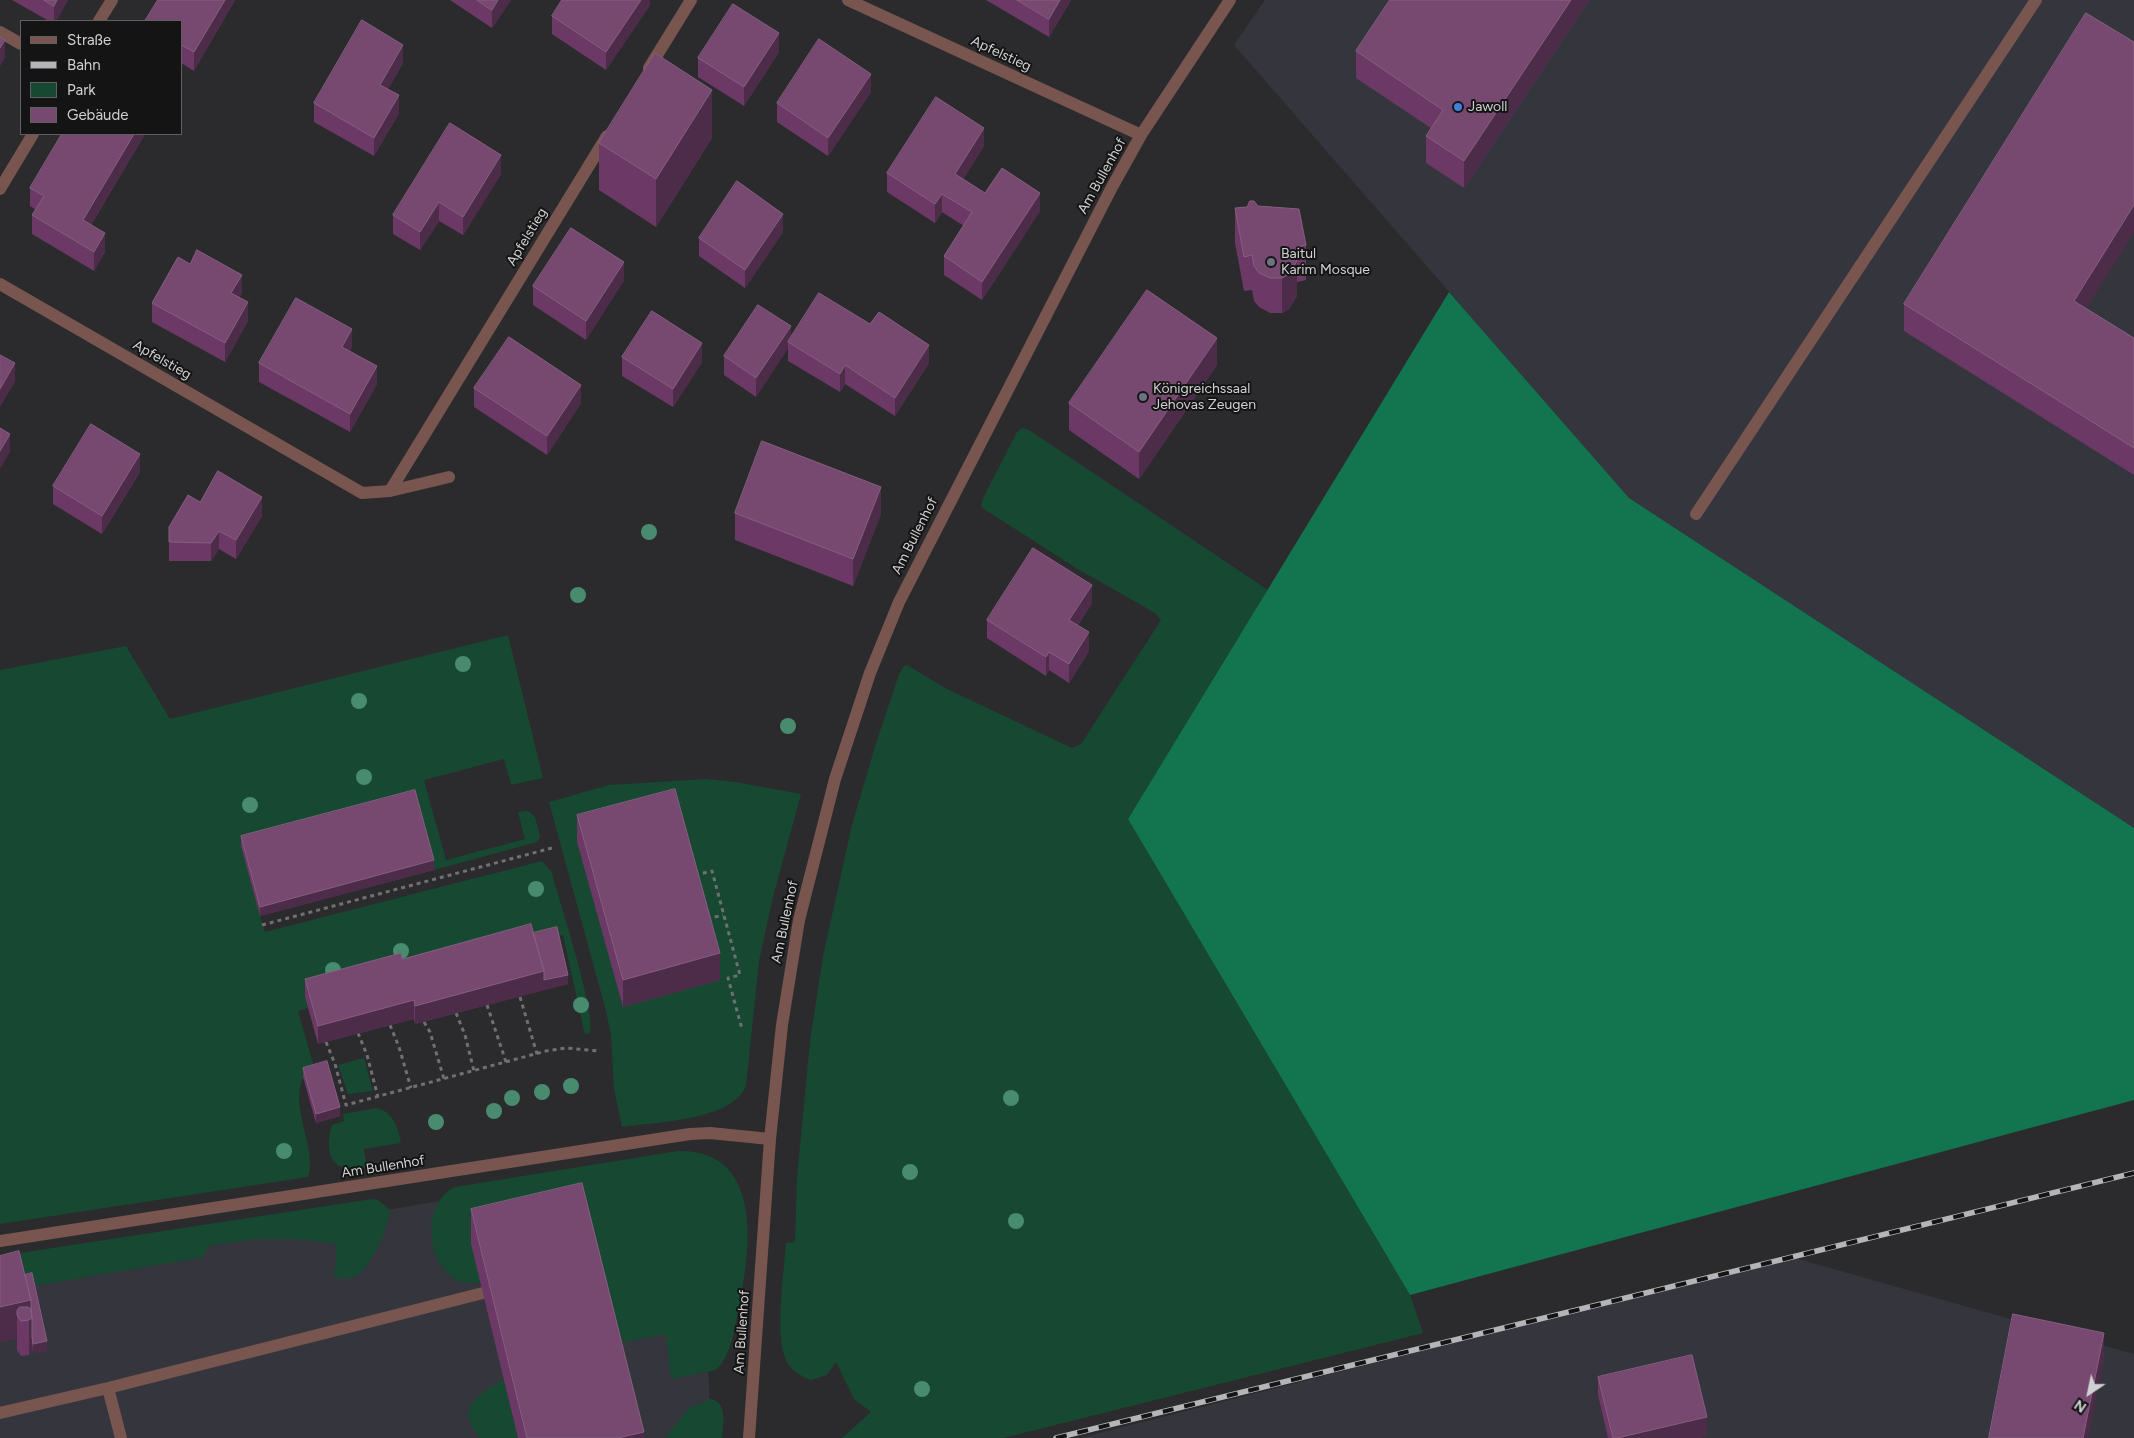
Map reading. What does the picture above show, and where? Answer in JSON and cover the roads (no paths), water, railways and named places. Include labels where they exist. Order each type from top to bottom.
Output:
[{"type":"street","points":[[100,20],[112,0]]},
{"type":"street","points":[[645,76],[691,0]]},
{"type":"street","name":"Apfelstieg","points":[[848,0],[1141,135]]},
{"type":"street","name":"Am Bullenhof","points":[[749,1438],[770,1139],[783,1016],[799,920],[835,779],[870,672],[895,611],[920,559],[1085,238],[1141,135],[1230,0]]},
{"type":"street","points":[[1696,514],[2036,0]]},
{"type":"street","points":[[0,32],[20,43]]},
{"type":"street","name":"Apfelstieg","points":[[390,491],[614,126]]},
{"type":"street","points":[[0,189],[32,135]]},
{"type":"street","name":"Apfelstieg","points":[[0,284],[362,493],[390,491],[449,477]]},
{"type":"street","name":"Am Bullenhof","points":[[0,1241],[690,1134],[717,1134],[770,1139]]},
{"type":"street","points":[[0,1413],[108,1388],[483,1293]]},
{"type":"street","points":[[108,1388],[121,1438]]},
{"type":"railway","points":[[1056,1438],[2134,1173]]},
{"type":"place","name":"Jawoll","points":[[1458,107]]},
{"type":"place","name":"Baitul Karim Mosque","points":[[1271,262]]},
{"type":"place","name":"Königreichssaal Jehovas Zeugen","points":[[1143,397]]}]
